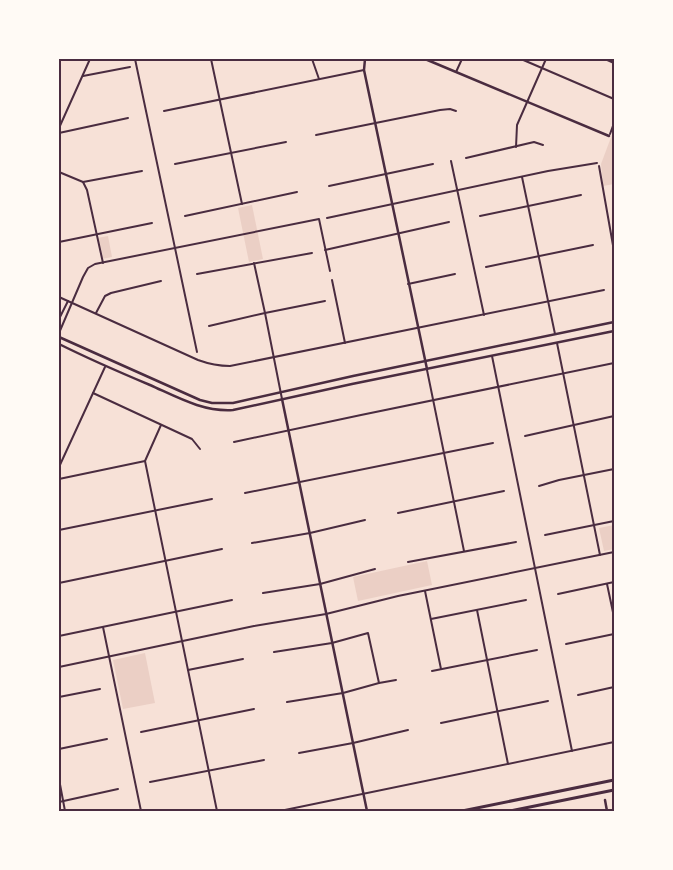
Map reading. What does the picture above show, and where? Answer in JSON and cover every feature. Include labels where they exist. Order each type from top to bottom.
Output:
[{"type":"main road","points":[[365,59],[364,70],[427,369]]},
{"type":"main road","points":[[425,59],[609,135]]},
{"type":"main road","points":[[59,335],[200,400],[212,403],[233,403],[614,322]]},
{"type":"main road","points":[[59,344],[105,367],[198,406],[211,409],[233,410],[614,331]]},
{"type":"main road","points":[[282,399],[367,811]]},
{"type":"main road","points":[[462,811],[614,780]]},
{"type":"main road","points":[[510,811],[614,790]]},
{"type":"main road","points":[[605,800],[607,811]]},
{"type":"street","points":[[59,128],[90,59]]},
{"type":"street","points":[[135,59],[197,352]]},
{"type":"street","points":[[211,59],[242,204]]},
{"type":"street","points":[[312,59],[319,79]]},
{"type":"street","points":[[456,72],[462,59]]},
{"type":"street","points":[[520,59],[614,99]]},
{"type":"street","points":[[516,147],[517,125],[546,59]]},
{"type":"street","points":[[605,59],[614,62]]},
{"type":"street","points":[[82,76],[130,66]]},
{"type":"street","points":[[164,111],[364,70]]},
{"type":"street","points":[[316,135],[440,110],[450,109],[456,111]]},
{"type":"street","points":[[59,133],[128,118]]},
{"type":"street","points":[[609,135],[614,123]]},
{"type":"street","points":[[175,164],[286,142]]},
{"type":"street","points":[[466,158],[534,142],[543,145]]},
{"type":"street","points":[[451,161],[484,315]]},
{"type":"street","points":[[327,218],[597,163]]},
{"type":"street","points":[[329,186],[433,164]]},
{"type":"street","points":[[599,166],[614,251]]},
{"type":"street","points":[[59,172],[83,182],[142,171]]},
{"type":"street","points":[[522,177],[555,334]]},
{"type":"street","points":[[83,182],[87,190],[103,262]]},
{"type":"street","points":[[185,216],[297,192]]},
{"type":"street","points":[[480,216],[581,195]]},
{"type":"street","points":[[59,335],[88,268],[103,262],[319,219],[330,271]]},
{"type":"street","points":[[325,250],[449,222]]},
{"type":"street","points":[[59,242],[152,223]]},
{"type":"street","points":[[486,267],[593,245]]},
{"type":"street","points":[[196,274],[312,253]]},
{"type":"street","points":[[254,263],[282,399]]},
{"type":"street","points":[[408,284],[456,274]]},
{"type":"street","points":[[332,280],[345,343]]},
{"type":"street","points":[[96,313],[105,296],[111,293],[161,282]]},
{"type":"street","points":[[59,297],[209,364],[230,366],[604,290]]},
{"type":"street","points":[[59,319],[68,301]]},
{"type":"street","points":[[209,326],[325,301]]},
{"type":"street","points":[[557,343],[600,555]]},
{"type":"street","points":[[492,356],[572,751]]},
{"type":"street","points":[[234,442],[614,363]]},
{"type":"street","points":[[59,467],[105,367]]},
{"type":"street","points":[[427,369],[464,551]]},
{"type":"street","points":[[93,393],[192,440],[200,449]]},
{"type":"street","points":[[524,436],[614,416]]},
{"type":"street","points":[[161,425],[145,461],[217,811]]},
{"type":"street","points":[[245,493],[493,443]]},
{"type":"street","points":[[59,479],[145,461]]},
{"type":"street","points":[[539,486],[613,469]]},
{"type":"street","points":[[398,513],[504,491]]},
{"type":"street","points":[[59,530],[212,499]]},
{"type":"street","points":[[252,543],[310,533],[366,520]]},
{"type":"street","points":[[545,535],[614,521]]},
{"type":"street","points":[[408,562],[516,542]]},
{"type":"street","points":[[59,583],[222,550]]},
{"type":"street","points":[[59,667],[254,626],[326,614],[614,552]]},
{"type":"street","points":[[263,593],[320,584],[375,569]]},
{"type":"street","points":[[558,594],[614,582]]},
{"type":"street","points":[[607,584],[614,618]]},
{"type":"street","points":[[426,591],[441,669]]},
{"type":"street","points":[[59,636],[232,600]]},
{"type":"street","points":[[431,619],[526,600]]},
{"type":"street","points":[[477,610],[508,764]]},
{"type":"street","points":[[103,627],[141,811]]},
{"type":"street","points":[[274,652],[332,644],[368,633],[379,683]]},
{"type":"street","points":[[566,644],[614,634]]},
{"type":"street","points":[[432,671],[537,650]]},
{"type":"street","points":[[188,670],[243,659]]},
{"type":"street","points":[[287,702],[343,693],[396,680]]},
{"type":"street","points":[[578,695],[614,686]]},
{"type":"street","points":[[59,698],[100,689]]},
{"type":"street","points":[[441,722],[548,701]]},
{"type":"street","points":[[141,732],[254,709]]},
{"type":"street","points":[[299,753],[408,730]]},
{"type":"street","points":[[59,749],[107,740]]},
{"type":"street","points":[[280,811],[614,742]]},
{"type":"street","points":[[150,782],[264,760]]},
{"type":"street","points":[[59,779],[66,811]]},
{"type":"street","points":[[59,802],[118,789]]},
{"type":"shaded area","points":[[613,132],[614,184],[603,186],[601,164]]},
{"type":"shaded area","points":[[252,205],[263,259],[249,262],[238,208]]},
{"type":"shaded area","points":[[108,236],[112,257],[102,259],[97,238]]},
{"type":"shaded area","points":[[614,525],[614,549],[604,551],[599,528]]},
{"type":"shaded area","points":[[427,561],[432,585],[358,601],[353,577]]},
{"type":"shaded area","points":[[145,653],[155,703],[123,709],[113,660]]}]
